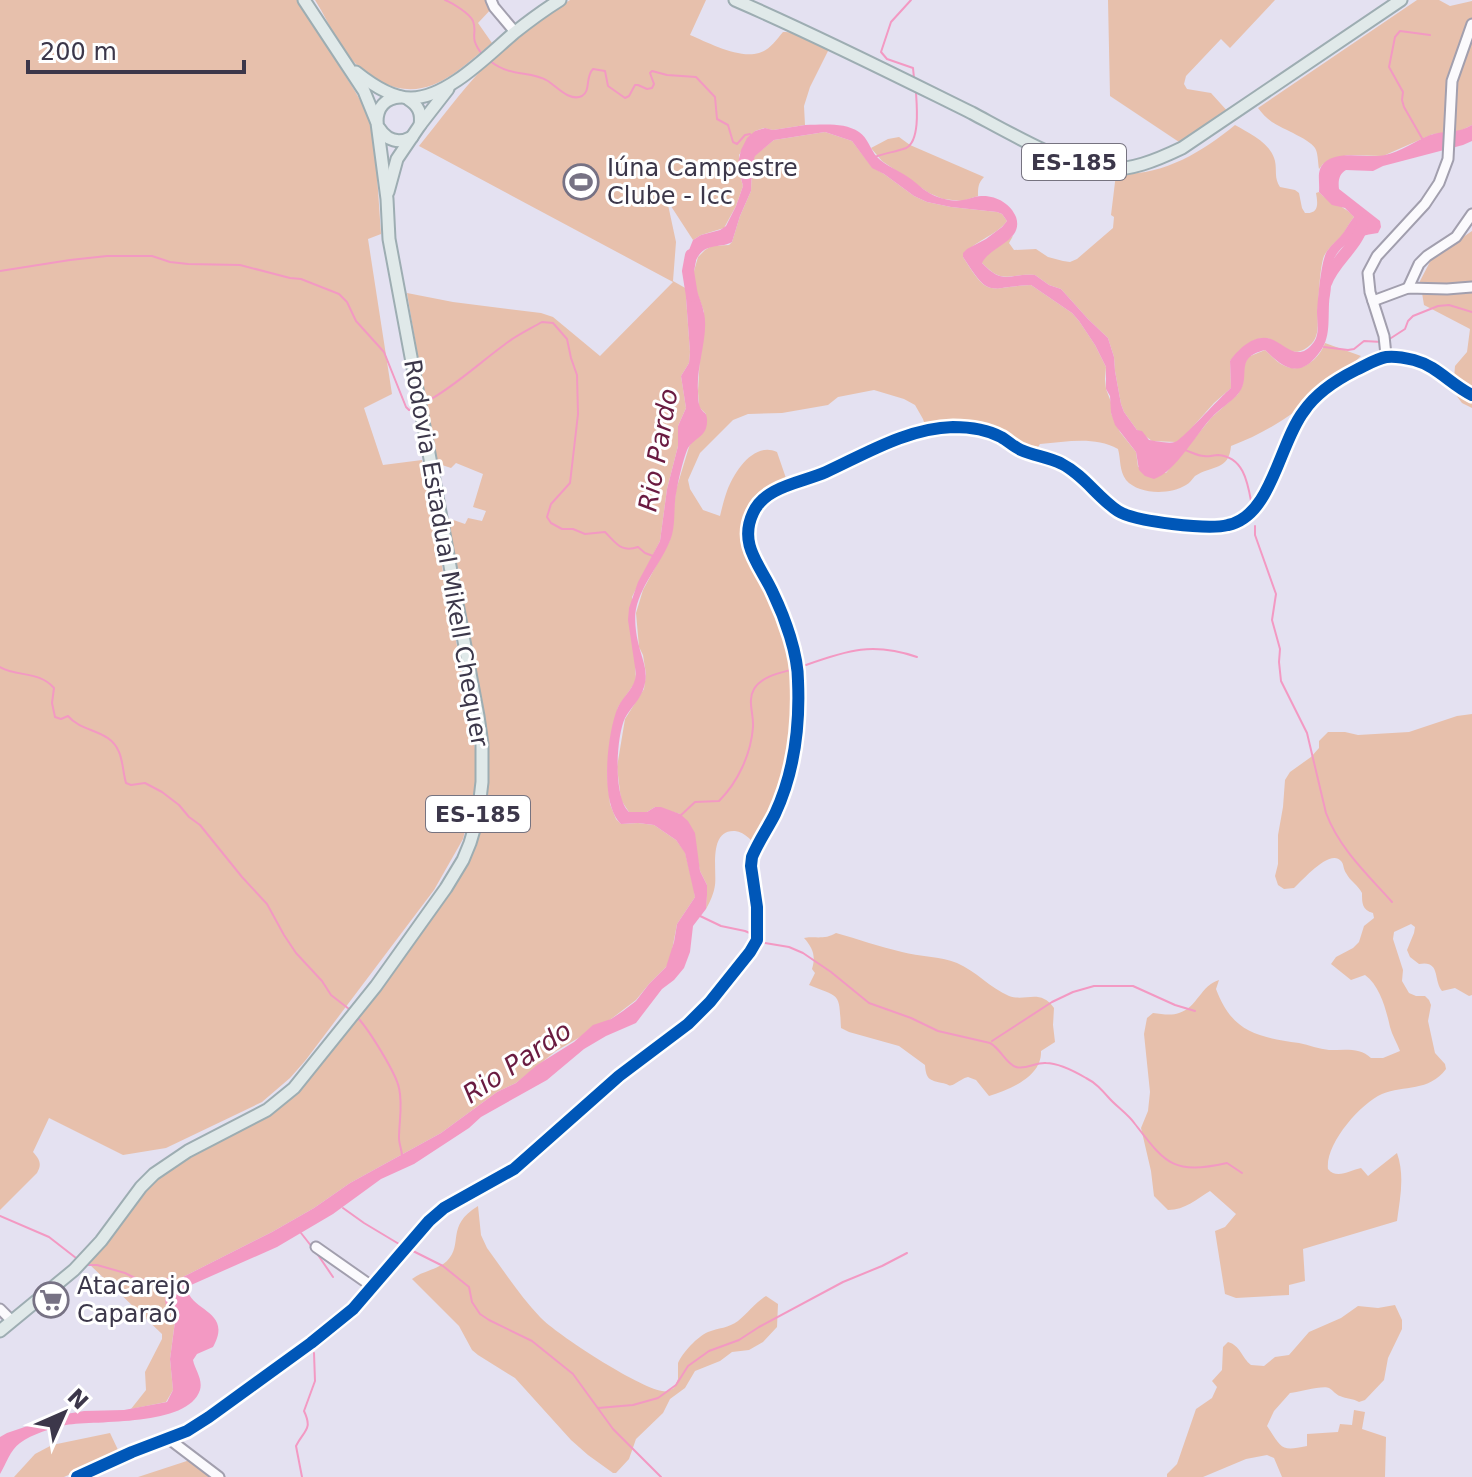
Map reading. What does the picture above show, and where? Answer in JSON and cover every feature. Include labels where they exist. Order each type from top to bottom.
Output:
[{"type":"main road","points":[[304,0],[364,91],[378,126],[386,137],[396,141],[412,137]]},
{"type":"main road","name":"ES-185","points":[[387,199],[397,159],[454,83],[515,32],[560,0]]},
{"type":"main road","name":"ES-185","points":[[735,0],[861,57],[1028,142],[1072,162],[1100,169],[1145,163],[1182,148],[1401,0]]},
{"type":"main road","points":[[346,62],[376,86],[417,107],[420,125]]},
{"type":"main road","name":"ES-185","points":[[387,199],[378,126],[379,109],[394,97],[433,94],[454,83]]},
{"type":"main road","name":"Rodovia Estadual Mikell Chequer","points":[[12,1321],[74,1270],[154,1174],[188,1151],[267,1110],[307,1074],[376,986],[446,888],[463,860],[478,816],[483,762],[478,716],[391,252],[387,199]]},
{"type":"main road","name":"ES-185","points":[[0,1331],[12,1321]]},
{"type":"street","points":[[491,0],[515,32]]},
{"type":"street","points":[[1385,346],[1368,273],[1377,256],[1430,198],[1439,183],[1448,159],[1452,81],[1472,24]]},
{"type":"street","points":[[1408,288],[1419,264],[1456,237],[1472,214]]},
{"type":"street","points":[[1373,301],[1408,288],[1472,287]]},
{"type":"street","points":[[1385,346],[1421,362],[1472,395]]},
{"type":"street","points":[[77,1477],[187,1431],[311,1343],[353,1309],[419,1232],[444,1208],[514,1169],[619,1076],[688,1024],[710,1002],[754,946],[758,932],[752,857],[776,812],[786,785],[798,722],[798,679],[792,645],[773,592],[749,548],[751,516],[766,497],[903,438],[940,428],[969,428],[992,433],[1023,451],[1064,465],[1123,513],[1144,519],[1225,526],[1248,514],[1260,501],[1293,428],[1314,398],[1385,346]]},
{"type":"street","points":[[316,1247],[373,1287]]},
{"type":"street","points":[[0,1309],[12,1321]]},
{"type":"street","points":[[169,1439],[219,1477]]},
{"type":"shaded area","points":[[0,0],[306,0],[331,52],[364,107],[374,132],[381,234],[368,239],[392,394],[364,408],[383,465],[422,460],[473,731],[477,769],[463,839],[434,890],[290,1078],[262,1102],[166,1148],[123,1155],[49,1118],[33,1152],[40,1162],[37,1173],[0,1210]]},
{"type":"shaded area","points":[[315,0],[492,0],[493,7],[478,23],[492,43],[441,81],[428,87],[398,88],[375,79],[353,61]]},
{"type":"shaded area","points":[[570,0],[706,0],[690,35],[715,46],[742,54],[759,53],[770,47],[783,32],[789,32],[807,37],[829,49],[804,106],[805,125],[755,131],[739,155],[743,186],[724,228],[693,240],[667,200],[676,242],[673,281],[687,289],[690,352],[689,363],[681,376],[686,408],[678,426],[678,446],[667,489],[660,541],[632,597],[636,681],[618,707],[607,774],[610,804],[616,819],[621,824],[654,825],[676,840],[685,852],[695,897],[677,924],[666,967],[636,1000],[611,1019],[556,1051],[516,1083],[497,1092],[441,1133],[350,1183],[272,1232],[171,1283],[165,1298],[167,1309],[176,1313],[170,1359],[173,1390],[166,1402],[131,1409],[146,1390],[145,1372],[162,1334],[87,1262],[155,1173],[268,1111],[368,995],[479,831],[486,801],[488,745],[480,691],[455,585],[445,517],[465,524],[468,518],[482,521],[486,511],[473,507],[483,474],[456,463],[451,468],[436,463],[407,293],[541,313],[553,317],[600,356],[673,282],[419,146],[492,59]]},
{"type":"shaded area","points":[[1108,0],[1275,0],[1230,48],[1221,39],[1186,76],[1184,84],[1187,89],[1211,93],[1230,114],[1185,146],[1110,96]]},
{"type":"shaded area","points":[[1417,0],[1439,0],[1450,6],[1472,1],[1472,125],[1458,132],[1433,134],[1383,156],[1347,155],[1323,164],[1319,169],[1314,146],[1272,122],[1258,108]]},
{"type":"shaded area","points":[[805,125],[840,125],[859,132],[881,160],[937,196],[956,201],[987,196],[1007,204],[1016,217],[1015,232],[982,263],[1001,276],[1035,275],[1061,289],[1108,338],[1124,412],[1149,440],[1169,443],[1179,440],[1231,388],[1230,361],[1248,343],[1259,338],[1271,339],[1292,351],[1302,352],[1316,339],[1318,298],[1325,256],[1354,217],[1345,208],[1332,205],[1319,192],[1319,173],[1324,163],[1337,156],[1385,155],[1430,135],[1472,125],[1472,141],[1373,171],[1346,170],[1342,174],[1339,189],[1380,221],[1381,227],[1378,233],[1346,244],[1336,254],[1331,270],[1328,328],[1323,348],[1312,361],[1299,368],[1287,367],[1265,350],[1255,353],[1246,363],[1244,381],[1238,394],[1207,422],[1170,468],[1154,479],[1139,470],[1136,452],[1115,425],[1106,389],[1106,367],[1079,321],[1031,285],[991,288],[985,285],[963,257],[967,249],[1002,227],[1007,221],[1002,214],[951,207],[914,196],[872,168],[852,141],[825,132],[774,140],[755,156],[751,191],[732,242],[703,251],[693,269],[705,322],[698,400],[706,415],[707,425],[686,453],[677,490],[671,538],[636,609],[636,632],[646,676],[641,695],[625,718],[618,752],[620,794],[629,812],[647,812],[661,807],[680,814],[695,833],[700,871],[707,885],[706,909],[693,926],[690,952],[684,968],[662,989],[636,1023],[584,1049],[547,1080],[481,1117],[414,1164],[381,1179],[333,1214],[277,1247],[191,1285],[187,1289],[190,1297],[215,1319],[218,1326],[213,1347],[197,1354],[193,1360],[201,1386],[192,1402],[161,1416],[66,1425],[42,1432],[17,1446],[0,1474],[0,1437],[7,1433],[60,1415],[124,1410],[167,1402],[173,1390],[170,1359],[176,1314],[167,1309],[165,1302],[171,1283],[272,1232],[350,1183],[441,1133],[574,1042],[593,1025],[623,1011],[666,967],[677,924],[695,897],[685,853],[676,840],[654,825],[621,824],[610,801],[607,767],[614,719],[636,674],[629,608],[638,582],[660,541],[667,489],[678,446],[678,426],[686,408],[681,376],[689,363],[690,352],[687,255],[693,240],[726,226],[743,186],[738,163],[747,138],[765,128],[773,130]]},
{"type":"shaded area","points":[[1235,125],[1259,139],[1269,149],[1275,161],[1278,184],[1299,193],[1305,213],[1315,210],[1316,193],[1319,192],[1354,217],[1324,256],[1317,332],[1313,342],[1300,351],[1292,351],[1272,340],[1255,340],[1230,361],[1231,388],[1180,441],[1152,441],[1137,430],[1124,412],[1108,338],[1061,289],[1035,275],[1006,277],[995,274],[981,262],[985,255],[1013,236],[1009,243],[1014,250],[1036,249],[1048,257],[1063,261],[1077,259],[1113,228],[1114,217],[1111,215],[1116,174],[1149,171],[1180,161],[1209,145]]},
{"type":"shaded area","points":[[825,132],[852,141],[872,167],[914,196],[951,207],[1002,214],[1007,221],[963,257],[985,285],[997,288],[1031,285],[1079,321],[1106,367],[1111,413],[1120,432],[1136,452],[1138,467],[1166,473],[1212,417],[1238,394],[1248,357],[1265,350],[1282,365],[1298,368],[1315,359],[1325,343],[1361,356],[1285,419],[1231,446],[1223,464],[1195,476],[1179,488],[1163,492],[1139,489],[1126,480],[1118,449],[1109,445],[1080,441],[1040,444],[1038,447],[1020,445],[986,428],[927,431],[915,405],[874,390],[838,397],[828,405],[782,413],[748,414],[733,420],[700,453],[688,480],[690,489],[703,510],[720,516],[730,483],[746,460],[760,451],[777,452],[788,484],[761,509],[752,529],[752,540],[760,565],[777,590],[795,632],[805,693],[798,757],[782,809],[759,851],[749,838],[739,832],[726,832],[721,837],[717,844],[714,888],[706,909],[707,885],[680,814],[655,807],[647,812],[629,812],[621,800],[617,767],[625,719],[644,689],[646,674],[639,647],[636,613],[643,590],[670,540],[676,490],[689,447],[706,414],[699,407],[698,391],[704,312],[692,278],[698,257],[712,246],[732,242],[751,191],[754,156],[774,140]]},
{"type":"shaded area","points":[[899,137],[910,145],[984,177],[978,196],[962,201],[943,199],[929,193],[882,161],[871,148]]},
{"type":"shaded area","points":[[1472,231],[1472,408],[1462,403],[1453,391],[1455,366],[1467,352],[1470,329],[1424,305],[1420,281],[1432,258]]},
{"type":"shaded area","points":[[1472,714],[1472,995],[1455,988],[1442,991],[1434,968],[1419,964],[1410,957],[1407,950],[1415,927],[1411,924],[1394,932],[1393,939],[1403,970],[1402,981],[1409,993],[1425,996],[1429,1000],[1428,1021],[1435,1053],[1446,1069],[1424,1085],[1390,1091],[1373,1099],[1346,1126],[1329,1159],[1328,1169],[1335,1174],[1361,1168],[1368,1176],[1397,1153],[1401,1179],[1397,1221],[1303,1249],[1305,1281],[1289,1285],[1289,1295],[1236,1298],[1225,1294],[1215,1231],[1225,1227],[1236,1214],[1210,1191],[1174,1210],[1168,1210],[1154,1196],[1141,1128],[1148,1111],[1150,1092],[1144,1034],[1147,1018],[1153,1013],[1173,1014],[1185,1010],[1219,980],[1216,989],[1230,1015],[1258,1035],[1325,1049],[1357,1051],[1371,1058],[1383,1058],[1400,1051],[1375,985],[1365,975],[1351,980],[1331,964],[1336,957],[1359,942],[1364,926],[1374,918],[1373,913],[1365,908],[1362,893],[1348,876],[1342,862],[1336,858],[1323,862],[1294,888],[1284,889],[1278,885],[1275,876],[1285,780],[1290,772],[1311,757],[1328,732],[1358,735],[1409,732]]},
{"type":"shaded area","points":[[836,933],[909,954],[950,961],[964,966],[1009,996],[1043,999],[1054,1008],[1055,1042],[1041,1051],[1040,1060],[1031,1075],[1015,1086],[989,1096],[976,1080],[968,1077],[950,1085],[931,1080],[925,1065],[899,1046],[841,1028],[836,998],[809,985],[815,973],[812,969],[814,956],[804,938]]},
{"type":"shaded area","points":[[478,1206],[481,1235],[487,1248],[540,1317],[598,1359],[651,1387],[666,1391],[674,1388],[678,1379],[678,1363],[699,1337],[735,1323],[766,1296],[778,1304],[777,1327],[763,1342],[749,1350],[732,1352],[720,1361],[695,1371],[685,1388],[670,1399],[663,1413],[636,1439],[629,1459],[613,1473],[571,1440],[515,1378],[472,1350],[459,1326],[412,1279],[447,1261],[452,1255],[458,1228],[468,1213]]},
{"type":"shaded area","points":[[1395,1305],[1402,1320],[1402,1329],[1388,1358],[1384,1380],[1365,1400],[1359,1402],[1337,1395],[1326,1387],[1290,1393],[1274,1411],[1267,1426],[1282,1446],[1298,1448],[1307,1446],[1307,1434],[1338,1432],[1340,1424],[1352,1425],[1354,1410],[1365,1412],[1362,1429],[1386,1437],[1385,1477],[1282,1477],[1274,1458],[1267,1455],[1246,1459],[1203,1477],[1167,1477],[1177,1464],[1196,1409],[1212,1398],[1217,1387],[1212,1381],[1222,1370],[1223,1347],[1228,1342],[1251,1365],[1264,1366],[1275,1357],[1289,1355],[1309,1332],[1341,1318],[1358,1306],[1378,1308]]},
{"type":"shaded area","points":[[110,1433],[119,1452],[64,1477],[14,1477],[35,1454],[52,1445]]},
{"type":"shaded area","points":[[196,1458],[226,1477],[138,1477]]},
{"type":"waterway","points":[[445,0],[471,18],[475,43],[482,54]]},
{"type":"waterway","points":[[911,0],[891,22],[881,52],[887,59],[913,68],[914,78]]},
{"type":"waterway","points":[[1423,140],[1404,107],[1403,92],[1389,67],[1395,37],[1400,31],[1430,35]]},
{"type":"waterway","points":[[490,61],[506,70],[548,81],[573,97],[585,94],[593,69],[605,71],[608,86],[625,98],[635,85],[652,88],[652,71],[696,77],[715,97],[717,119],[728,125],[733,142],[737,144],[745,135],[752,137]]},
{"type":"waterway","points":[[875,157],[906,148],[914,138],[916,93]]},
{"type":"waterway","name":"Rio Pardo","points":[[1326,283],[1357,238],[1363,221]]},
{"type":"waterway","name":"Rio Pardo","points":[[691,255],[688,271],[692,296]]},
{"type":"waterway","points":[[0,271],[107,256],[152,256],[188,264],[240,265],[301,279],[339,294],[347,302],[356,321],[384,352],[406,407],[413,409]]},
{"type":"waterway","points":[[1388,340],[1405,329],[1413,316],[1438,306],[1449,305],[1472,312]]},
{"type":"waterway","points":[[426,402],[513,339],[542,322],[553,323],[567,339],[577,375],[578,414],[570,483],[551,504],[547,517],[562,529],[585,534],[605,532],[623,548],[638,547],[653,556]]},
{"type":"waterway","points":[[1324,347],[1348,350],[1364,341],[1382,342]]},
{"type":"waterway","points":[[1185,450],[1202,456],[1227,457],[1240,466],[1252,506]]},
{"type":"waterway","points":[[1255,526],[1255,535],[1276,594],[1272,620],[1280,649],[1281,681],[1307,733],[1326,813],[1346,849],[1392,902]]},
{"type":"waterway","points":[[806,665],[835,655],[874,649],[917,657]]},
{"type":"waterway","points":[[0,667],[48,683],[54,688],[52,703],[55,717],[61,719],[68,716],[109,739],[119,752],[126,783],[145,783],[162,792],[200,825],[267,904],[296,953],[331,995],[349,1009]]},
{"type":"waterway","points":[[679,817],[695,802],[719,801],[726,793],[738,776],[750,747],[754,689],[766,678],[794,669]]},
{"type":"waterway","points":[[698,915],[721,926],[752,934]]},
{"type":"waterway","points":[[765,943],[803,953],[869,1003],[938,1031],[990,1043],[1016,1067],[1051,1063],[1090,1080],[1172,1163],[1194,1168],[1227,1163],[1242,1173]]},
{"type":"waterway","points":[[992,1041],[1052,1002],[1094,986],[1133,986],[1195,1011]]},
{"type":"waterway","points":[[358,1018],[382,1052],[397,1081],[401,1101],[399,1138],[402,1156]]},
{"type":"waterway","points":[[343,1208],[399,1244]]},
{"type":"waterway","points":[[0,1216],[49,1237],[76,1258]]},
{"type":"waterway","points":[[301,1233],[312,1247]]},
{"type":"waterway","points":[[411,1250],[443,1266],[469,1287],[472,1302],[480,1314],[532,1341],[573,1374],[613,1429],[661,1477]]},
{"type":"waterway","points":[[316,1252],[333,1277]]},
{"type":"waterway","points":[[598,1408],[633,1405],[658,1398],[676,1385],[688,1366],[709,1351],[739,1340],[843,1282],[907,1253]]},
{"type":"waterway","points":[[88,1265],[125,1273],[139,1280],[175,1281]]},
{"type":"waterway","points":[[302,1477],[296,1446],[308,1426],[304,1411],[315,1381],[314,1353]]},
{"type":"cycle path","points":[[77,1477],[187,1431],[311,1343],[353,1309],[429,1221],[444,1208],[514,1169],[619,1076],[688,1024],[750,952],[757,940],[752,857],[782,798],[794,749],[798,715],[796,659],[790,636],[778,603],[753,555],[748,535],[753,513],[766,497],[785,486],[826,472],[903,437],[936,428],[965,427],[995,434],[1021,450],[1062,464],[1111,506],[1127,515],[1172,524],[1228,525],[1243,519],[1255,508],[1273,477],[1295,425],[1309,404],[1327,387],[1349,374],[1384,358],[1404,358],[1430,367],[1472,395]]},
{"type":"place","name":"Iúna Campestre Clube - Icc","points":[[581,182]]},
{"type":"place","name":"Atacarejo Caparaó","points":[[51,1300]]}]
